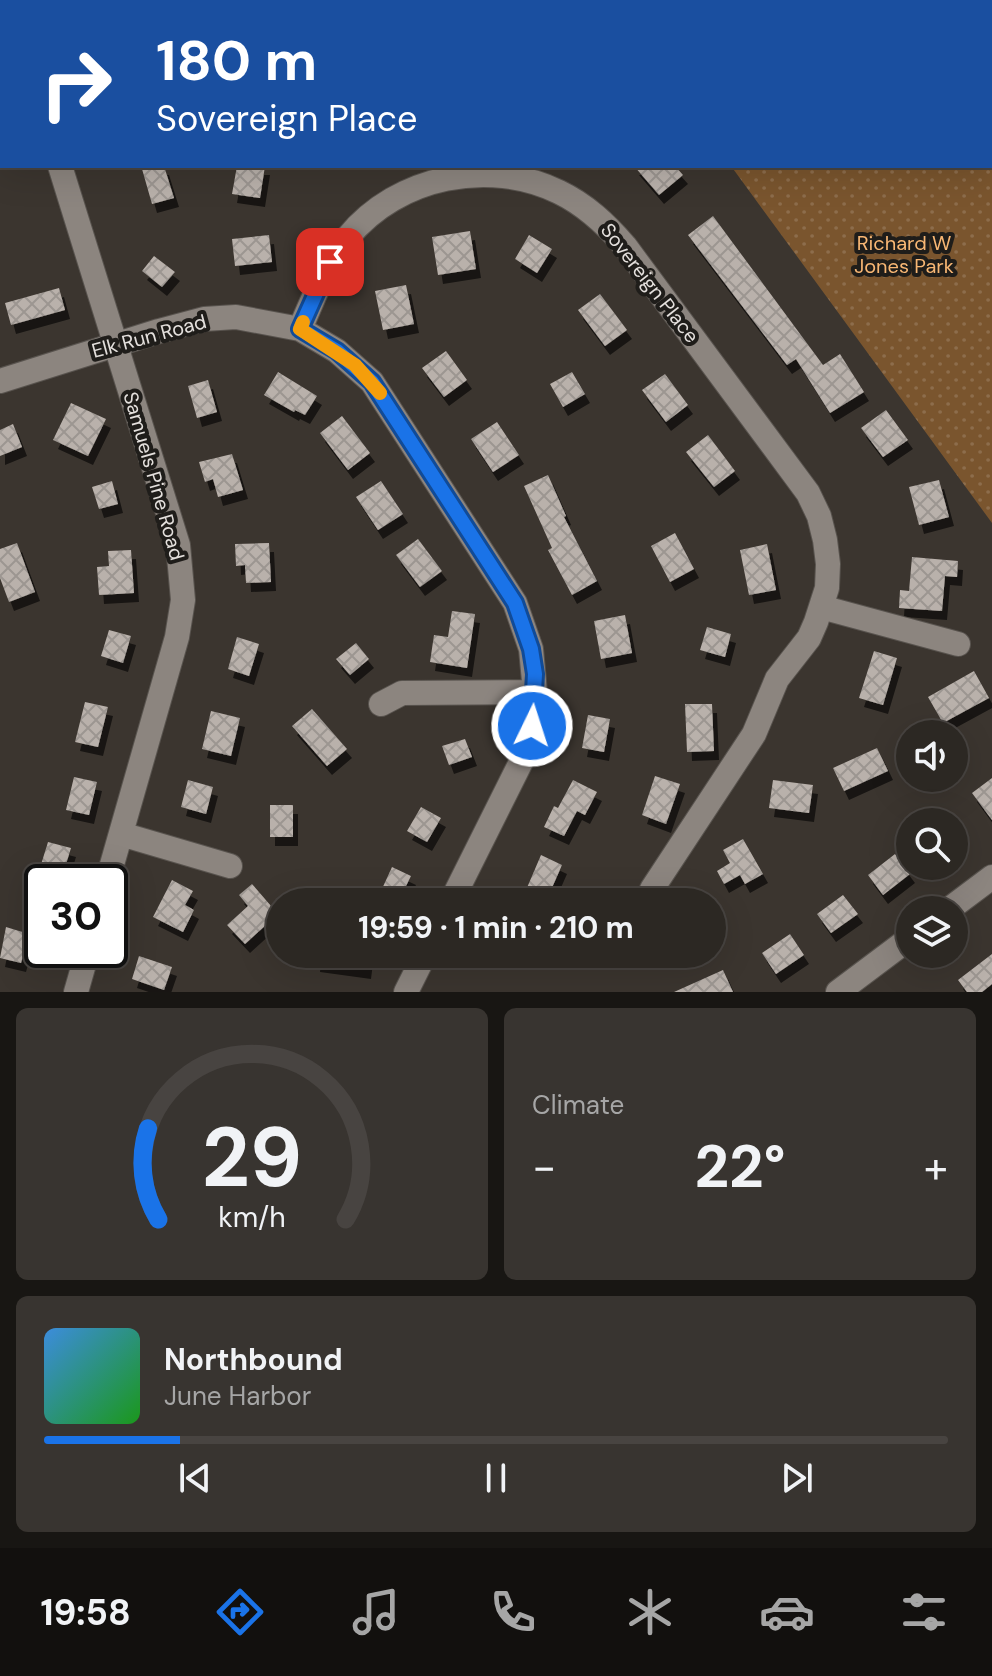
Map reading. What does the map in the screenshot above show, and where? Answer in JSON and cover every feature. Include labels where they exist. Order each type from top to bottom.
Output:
[{"type":"street","name":"Samuels Pine Road","points":[[61,168],[178,545],[183,582],[177,637],[112,864]]},
{"type":"street","name":"Sovereign Place","points":[[300,329],[325,272],[348,237],[387,202],[433,181],[484,174],[532,182],[559,192],[595,216],[625,246],[808,493],[819,516],[827,552],[827,588],[809,638],[777,679],[754,734],[653,888]]},
{"type":"street","name":"Elk Run Road","points":[[0,381],[189,323],[220,318],[251,319],[300,329],[355,365],[387,401],[515,603],[531,649],[535,692],[532,726],[523,758],[458,888]]},
{"type":"street","points":[[821,607],[958,644]]},
{"type":"street","points":[[381,704],[402,693],[535,692]]},
{"type":"street","points":[[121,834],[230,866]]},
{"type":"street","points":[[967,896],[992,877]]},
{"type":"street","points":[[838,992],[896,948]]},
{"type":"street","points":[[76,992],[83,968]]},
{"type":"street","points":[[406,992],[418,968]]},
{"type":"green space","name":"Richard W Jones Park","points":[[732,168],[992,168],[992,523]]},
{"type":"building","points":[[165,168],[174,198],[152,204],[142,169]]},
{"type":"building","points":[[237,168],[265,168],[260,198],[232,194]]},
{"type":"building","points":[[636,168],[677,168],[683,175],[659,195]]},
{"type":"building","points":[[713,216],[823,365],[840,354],[864,392],[830,413],[796,359],[787,365],[688,235]]},
{"type":"building","points":[[470,231],[476,269],[438,275],[432,237]]},
{"type":"building","points":[[269,235],[272,262],[235,266],[232,239]]},
{"type":"building","points":[[529,235],[552,249],[537,273],[515,259]]},
{"type":"building","points":[[154,256],[175,272],[162,287],[142,271]]},
{"type":"building","points":[[406,285],[414,324],[383,330],[375,291]]},
{"type":"building","points":[[59,288],[65,310],[11,325],[5,303]]},
{"type":"building","points":[[600,294],[627,330],[605,346],[578,310]]},
{"type":"building","points":[[446,351],[467,380],[444,397],[422,368]]},
{"type":"building","points":[[278,372],[317,396],[305,415],[264,395]]},
{"type":"building","points":[[572,372],[585,394],[563,407],[550,384]]},
{"type":"building","points":[[665,374],[688,405],[666,422],[642,390]]},
{"type":"building","points":[[208,380],[217,412],[197,418],[188,386]]},
{"type":"building","points":[[71,403],[106,419],[88,456],[53,440]]},
{"type":"building","points":[[886,410],[908,440],[883,457],[861,428]]},
{"type":"building","points":[[342,416],[370,453],[348,470],[320,433]]},
{"type":"building","points":[[497,422],[519,455],[493,472],[471,439]]},
{"type":"building","points":[[13,424],[22,447],[0,456],[0,430]]},
{"type":"building","points":[[708,435],[735,471],[714,487],[686,452]]},
{"type":"building","points":[[232,454],[243,490],[218,497],[213,479],[205,482],[199,462]]},
{"type":"building","points":[[548,475],[564,517],[597,581],[572,595],[548,550],[552,548],[524,486]]},
{"type":"building","points":[[939,480],[949,517],[919,525],[909,487]]},
{"type":"building","points":[[112,481],[118,504],[99,509],[92,487]]},
{"type":"building","points":[[381,481],[403,514],[378,530],[356,497]]},
{"type":"building","points":[[675,533],[694,569],[670,582],[651,546]]},
{"type":"building","points":[[418,539],[442,571],[420,587],[396,555]]},
{"type":"building","points":[[17,543],[35,592],[9,602],[0,578],[0,549]]},
{"type":"building","points":[[269,543],[271,582],[246,583],[245,565],[236,566],[235,544]]},
{"type":"building","points":[[767,544],[776,590],[749,595],[740,550]]},
{"type":"building","points":[[131,550],[134,593],[99,595],[97,567],[109,566],[108,551]]},
{"type":"building","points":[[912,557],[958,561],[957,577],[945,576],[942,611],[899,608],[900,590],[909,591]]},
{"type":"building","points":[[452,611],[475,614],[467,668],[430,662],[434,635],[448,637]]},
{"type":"building","points":[[625,615],[632,653],[601,659],[594,621]]},
{"type":"building","points":[[707,627],[731,634],[725,657],[700,650]]},
{"type":"building","points":[[109,630],[131,636],[123,663],[101,656]]},
{"type":"building","points":[[237,637],[259,644],[249,676],[228,669]]},
{"type":"building","points":[[356,643],[369,659],[350,675],[336,659]]},
{"type":"building","points":[[874,651],[897,658],[883,705],[859,698]]},
{"type":"building","points":[[974,671],[989,698],[949,720],[941,720],[928,697]]},
{"type":"building","points":[[85,702],[108,707],[98,747],[75,742]]},
{"type":"building","points":[[685,704],[712,704],[714,751],[687,752]]},
{"type":"building","points":[[312,709],[347,749],[327,766],[292,726]]},
{"type":"building","points":[[211,711],[240,718],[231,756],[202,749]]},
{"type":"building","points":[[588,715],[610,719],[604,752],[582,748]]},
{"type":"building","points":[[465,739],[472,757],[449,765],[442,746]]},
{"type":"building","points":[[877,748],[888,771],[844,791],[833,768]]},
{"type":"building","points":[[655,776],[680,784],[666,824],[642,815]]},
{"type":"building","points":[[74,777],[97,782],[89,815],[66,810]]},
{"type":"building","points":[[992,778],[992,820],[972,793]]},
{"type":"building","points":[[188,780],[213,787],[206,814],[181,807]]},
{"type":"building","points":[[573,780],[597,792],[585,815],[577,811],[564,836],[544,827],[554,806],[558,808]]},
{"type":"building","points":[[773,780],[813,785],[809,813],[769,808]]},
{"type":"building","points":[[270,805],[293,805],[293,837],[270,837]]},
{"type":"building","points":[[421,807],[441,818],[427,842],[407,831]]},
{"type":"building","points":[[743,839],[763,874],[745,884],[740,875],[724,884],[717,871],[730,863],[723,850]]},
{"type":"building","points":[[48,842],[71,848],[66,864],[41,864]]},
{"type":"building","points":[[895,854],[896,880],[902,880],[883,895],[868,875]]},
{"type":"building","points":[[541,855],[562,865],[552,888],[527,888]]},
{"type":"building","points":[[392,867],[411,876],[405,888],[382,888]]},
{"type":"building","points":[[172,880],[193,891],[185,905],[194,910],[183,932],[153,917]]},
{"type":"building","points":[[252,884],[266,900],[266,925],[245,944],[227,925],[248,906],[239,895]]},
{"type":"building","points":[[843,895],[858,914],[831,933],[817,914]]},
{"type":"building","points":[[6,927],[24,932],[21,963],[0,958]]},
{"type":"building","points":[[790,934],[804,955],[776,974],[762,953]]},
{"type":"building","points":[[992,954],[992,984],[982,992],[967,992],[958,980]]},
{"type":"building","points":[[139,956],[172,967],[164,990],[132,979]]},
{"type":"building","points":[[723,970],[733,992],[674,992]]},
{"type":"slow traffic","points":[[303,322],[300,329],[355,365],[380,393]]},
{"type":"route","points":[[330,262],[300,329],[355,365],[387,401],[515,603],[531,649],[535,674],[532,726]]}]
